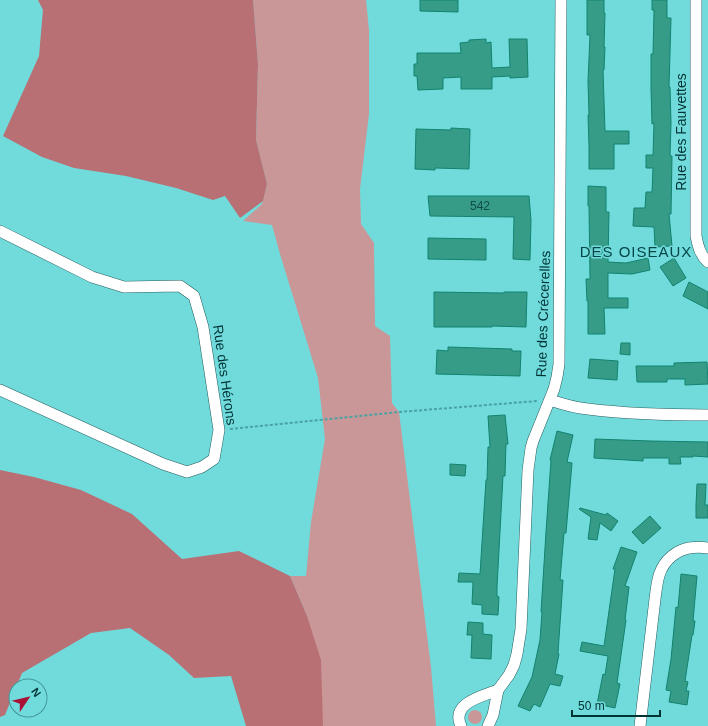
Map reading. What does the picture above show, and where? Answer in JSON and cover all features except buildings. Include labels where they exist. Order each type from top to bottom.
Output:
[{"type":"street","name":"Rue des Crécerelles","points":[[488,726],[493,714],[498,690],[514,665],[518,648],[521,629],[531,448],[550,400],[557,377],[559,351],[561,0]]},
{"type":"street","name":"Rue des Fauvettes","points":[[696,0],[696,236],[699,250],[707,262]]},
{"type":"street","name":"Rue des Hérons","points":[[0,232],[92,277],[124,287],[180,286],[194,296],[203,327],[219,430],[214,459],[202,467],[187,472],[163,464],[0,390]]},
{"type":"street","points":[[550,400],[570,406],[588,409],[678,415],[708,415]]},
{"type":"street","points":[[640,726],[658,578],[662,567],[677,552],[688,548],[708,548]]},
{"type":"street","points":[[461,726],[459,716],[463,707],[472,701],[498,690]]},
{"type":"path","points":[[219,430],[399,412],[550,400]]},
{"type":"shaded area","points":[[38,0],[253,0],[258,64],[256,140],[267,184],[263,201],[240,218],[225,196],[213,200],[176,188],[126,176],[74,168],[42,157],[3,136],[39,56],[43,10]]},
{"type":"shaded area","points":[[253,0],[366,0],[369,30],[369,114],[360,189],[361,224],[374,243],[375,326],[390,336],[392,403],[399,412],[431,667],[436,726],[323,726],[307,616],[290,576],[306,576],[311,522],[325,439],[318,378],[272,225],[243,221],[262,204],[267,184],[256,140],[258,64]]},
{"type":"shaded area","points":[[0,470],[34,477],[81,490],[132,514],[182,559],[239,551],[290,576],[307,616],[321,660],[323,726],[246,726],[231,676],[194,678],[169,655],[130,628],[91,633],[22,673],[20,678],[8,678],[8,708],[5,715],[0,717]]},
{"type":"shaded area","points":[[475,710],[480,712],[482,717],[480,722],[475,724],[470,722],[468,717],[470,712]]},
{"type":"district","name":"DES OISEAUX","points":[[636,252]]}]
